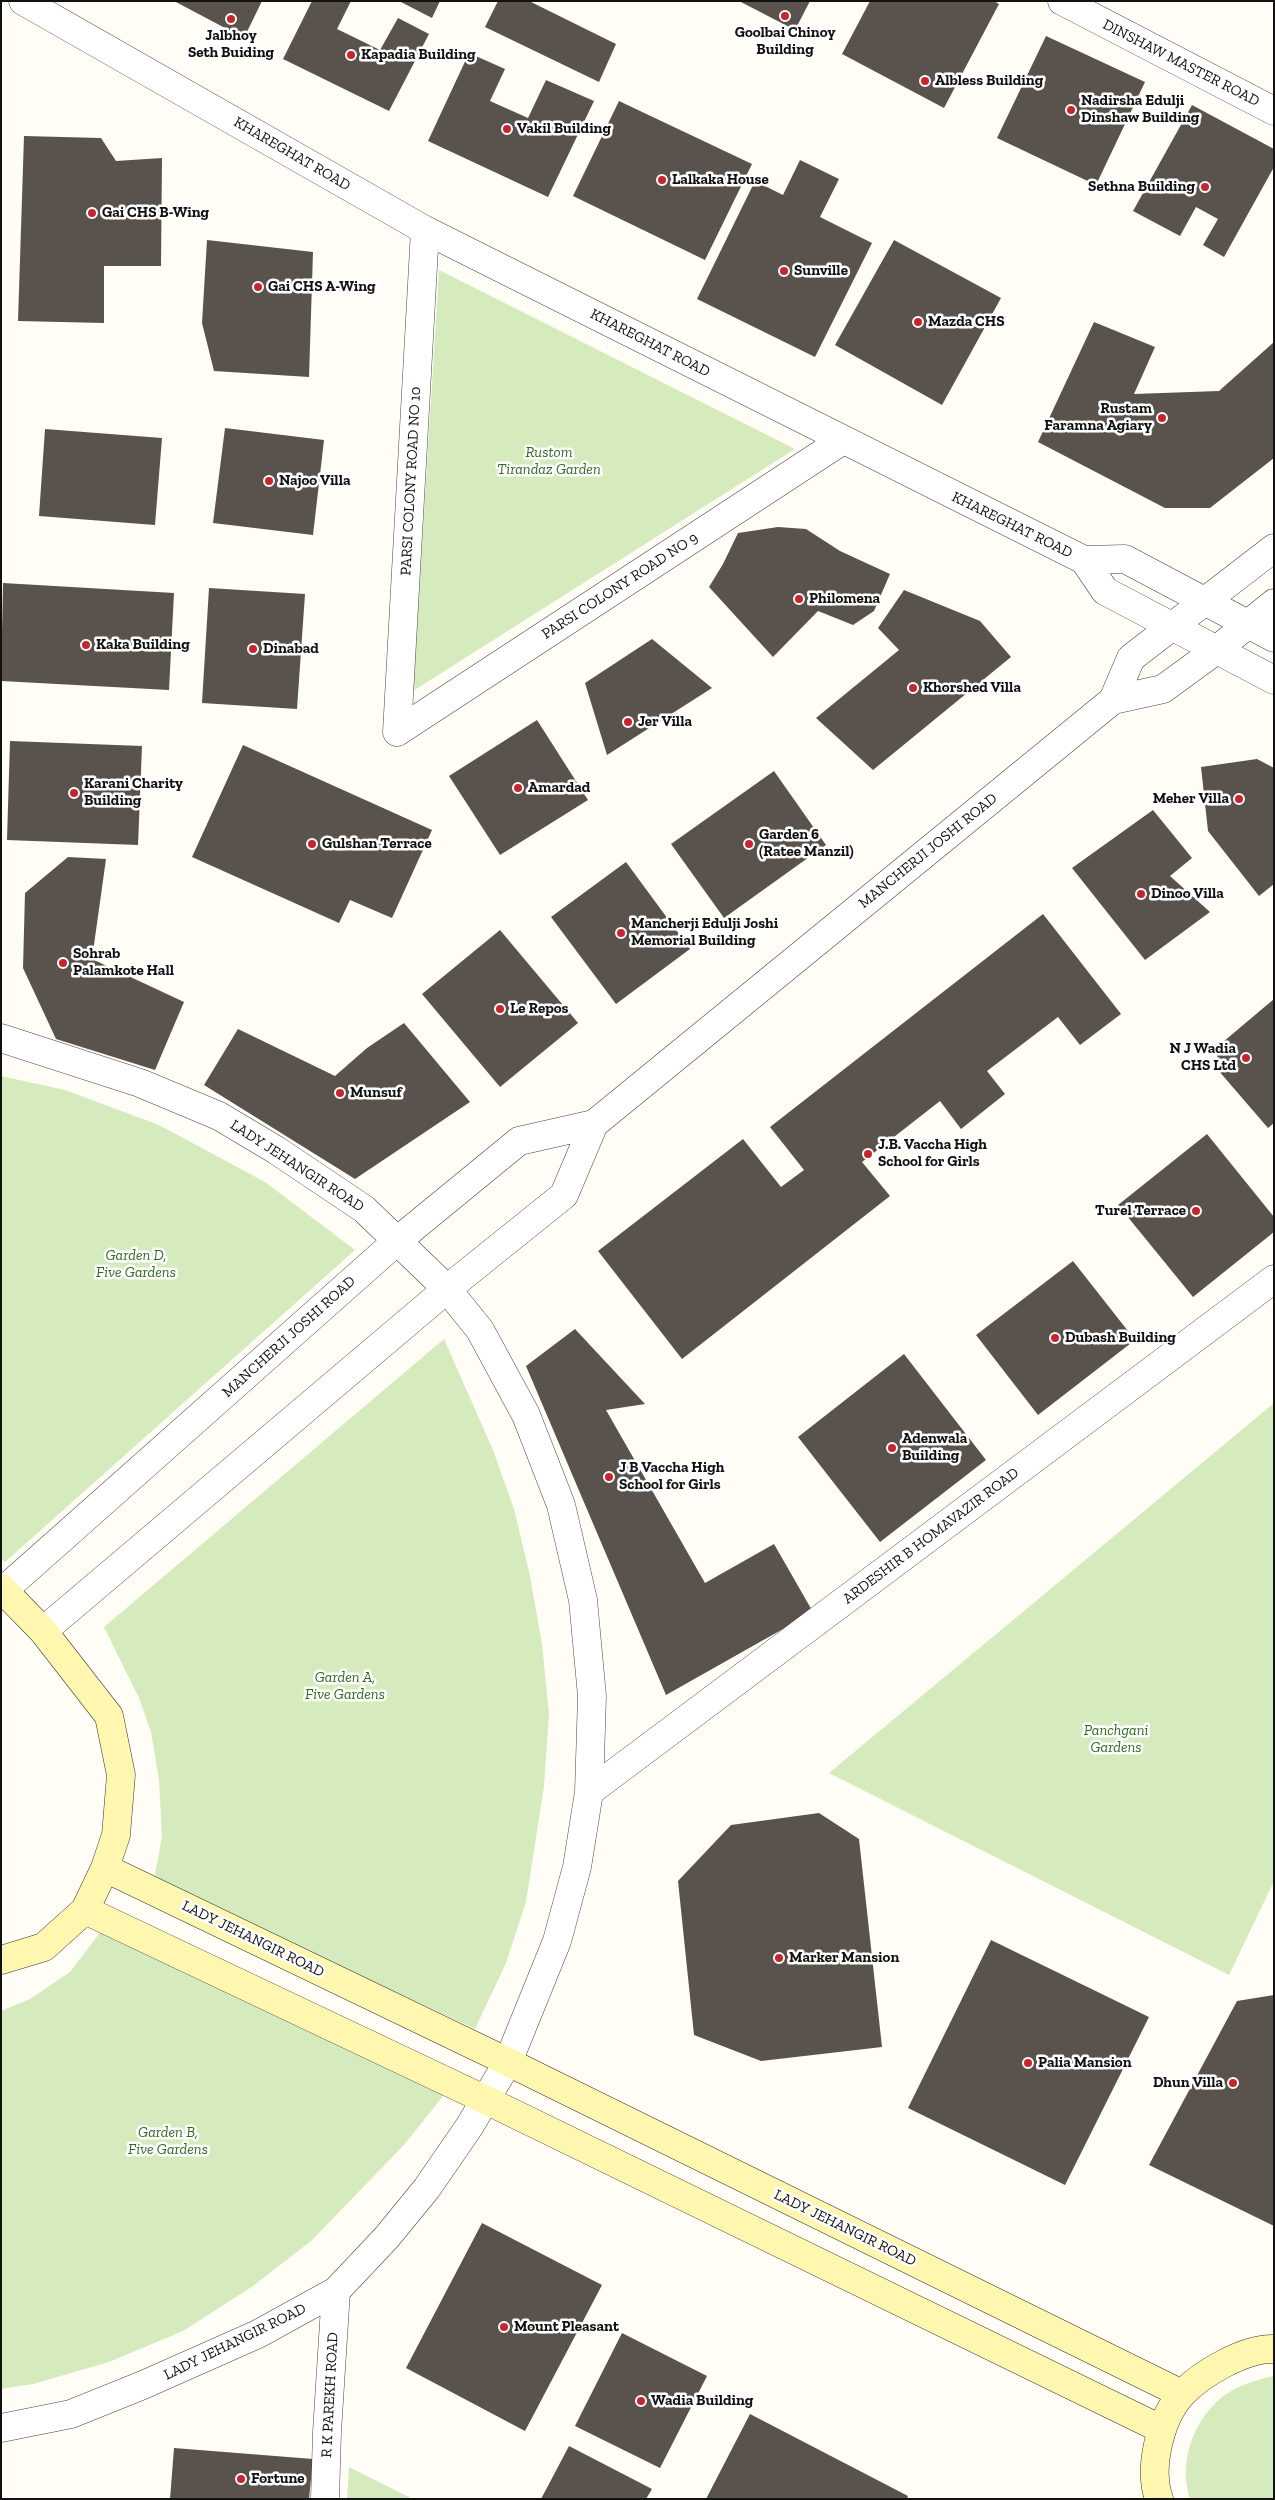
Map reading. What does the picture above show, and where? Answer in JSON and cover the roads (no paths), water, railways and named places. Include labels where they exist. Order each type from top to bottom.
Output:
[{"type":"street","name":"KHAREGHAT ROAD","points":[[23,1],[425,230],[1084,560],[1105,591],[1171,628],[1274,680]]},
{"type":"street","name":"DINSHAW MASTER ROAD","points":[[1062,1],[1274,111]]},
{"type":"street","name":"PARSI COLONY ROAD NO 10","points":[[397,732],[425,230]]},
{"type":"street","name":"PARSI COLONY ROAD NO 9","points":[[397,732],[843,440]]},
{"type":"street","points":[[1113,700],[1131,658],[1274,548]]},
{"type":"street","points":[[1084,560],[1125,559],[1274,638]]},
{"type":"street","name":"MANCHERJI JOSHI ROAD","points":[[3,1589],[397,1241],[518,1141],[594,1124],[1113,700],[1163,689],[1216,651],[1274,603]]},
{"type":"street","name":"LADY JEHANGIR ROAD","points":[[1,1038],[140,1083],[219,1116],[276,1150],[364,1209],[447,1289],[480,1330],[526,1415],[561,1505],[583,1600],[592,1686],[588,1792],[577,1868],[557,1941],[508,2062],[486,2100],[427,2188],[387,2237],[336,2291],[258,2334],[202,2361],[125,2393],[71,2414],[1,2428]]},
{"type":"street","name":"MANCHERJI JOSHI ROAD","points":[[44,1632],[447,1289],[564,1194],[594,1124]]},
{"type":"street","name":"ARDESHIR B HOMAVAZIR ROAD","points":[[588,1792],[1274,1279]]},
{"type":"street","points":[[1,1960],[44,1948],[85,1910],[105,1868],[116,1835],[122,1774],[109,1716],[44,1632],[3,1589]]},
{"type":"street","name":"LADY JEHANGIR ROAD","points":[[105,1868],[508,2062],[1182,2394]]},
{"type":"street","points":[[85,1910],[486,2100],[1161,2429]]},
{"type":"street","name":"R K PAREKH ROAD","points":[[326,2499],[327,2432],[336,2291]]},
{"type":"street","points":[[1159,2499],[1155,2454],[1161,2429],[1182,2394],[1235,2357],[1265,2349],[1274,2349]]},
{"type":"place","name":"Goolbai Chinoy Building","points":[[785,16]]},
{"type":"place","name":"Jalbhoy Seth Buiding","points":[[231,19]]},
{"type":"place","name":"Kapadia Building","points":[[351,55]]},
{"type":"place","name":"Albless Building","points":[[925,81]]},
{"type":"place","name":"Nadirsha Edulji Dinshaw Building","points":[[1071,110]]},
{"type":"place","name":"Vakil Building","points":[[507,129]]},
{"type":"place","name":"Lalkaka House","points":[[662,180]]},
{"type":"place","name":"Sethna Building","points":[[1205,187]]},
{"type":"place","name":"Gai CHS B-Wing","points":[[92,213]]},
{"type":"place","name":"Sunville","points":[[784,271]]},
{"type":"place","name":"Gai CHS A-Wing","points":[[258,287]]},
{"type":"place","name":"Mazda CHS","points":[[918,322]]},
{"type":"place","name":"Rustam Faramna Agiary","points":[[1162,418]]},
{"type":"place","name":"Najoo Villa","points":[[269,481]]},
{"type":"place","name":"Philomena","points":[[799,599]]},
{"type":"place","name":"Kaka Building","points":[[86,645]]},
{"type":"place","name":"Dinabad","points":[[253,649]]},
{"type":"place","name":"Khorshed Villa","points":[[913,688]]},
{"type":"place","name":"Jer Villa","points":[[628,722]]},
{"type":"place","name":"Amardad","points":[[518,788]]},
{"type":"place","name":"Karani Charity Building","points":[[74,793]]},
{"type":"place","name":"Meher Villa","points":[[1239,799]]},
{"type":"place","name":"Gulshan Terrace","points":[[312,844]]},
{"type":"place","name":"Garden 6 (Ratee Manzil)","points":[[749,844]]},
{"type":"place","name":"Dinoo Villa","points":[[1141,894]]},
{"type":"place","name":"Mancherji Edulji Joshi Memorial Building","points":[[621,933]]},
{"type":"place","name":"Sohrab Palamkote Hall","points":[[63,963]]},
{"type":"place","name":"Le Repos","points":[[500,1009]]},
{"type":"place","name":"N J Wadia CHS Ltd","points":[[1246,1058]]},
{"type":"place","name":"Munsuf","points":[[340,1093]]},
{"type":"place","name":"J.B. Vaccha High School for Girls","points":[[868,1154]]},
{"type":"place","name":"Turel Terrace","points":[[1196,1211]]},
{"type":"place","name":"Dubash Building","points":[[1055,1338]]},
{"type":"place","name":"Adenwala Building","points":[[892,1448]]},
{"type":"place","name":"J B Vaccha High School for Girls","points":[[609,1477]]},
{"type":"place","name":"Marker Mansion","points":[[779,1958]]},
{"type":"place","name":"Palia Mansion","points":[[1028,2063]]},
{"type":"place","name":"Dhun Villa","points":[[1233,2083]]},
{"type":"place","name":"Mount Pleasant","points":[[504,2327]]},
{"type":"place","name":"Wadia Building","points":[[641,2401]]},
{"type":"place","name":"Fortune","points":[[241,2479]]},
{"type":"park label","name":"Rustom Tirandaz Garden","points":[[549,462]]},
{"type":"park label","name":"Garden D, Five Gardens","points":[[136,1264]]},
{"type":"park label","name":"Garden A, Five Gardens","points":[[345,1686]]},
{"type":"park label","name":"Panchgani Gardens","points":[[1116,1740]]},
{"type":"park label","name":"Garden B, Five Gardens","points":[[168,2142]]}]
